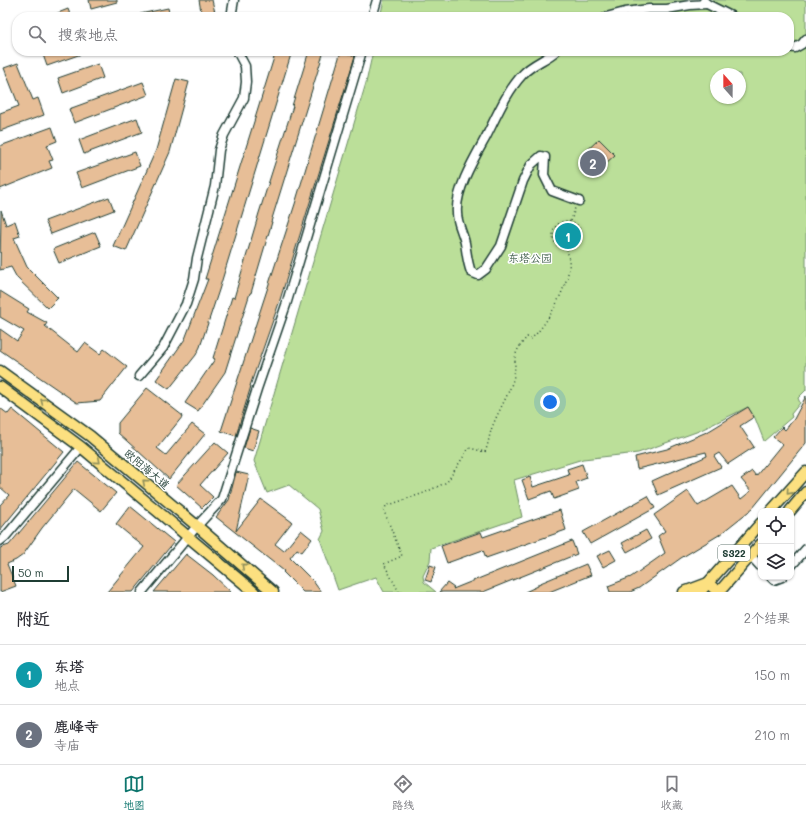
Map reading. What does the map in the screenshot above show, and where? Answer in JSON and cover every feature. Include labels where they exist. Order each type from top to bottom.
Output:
[{"type":"main road","name":"欧阳海大道","points":[[0,371],[90,436],[273,592]]},
{"type":"main road","points":[[0,387],[81,447],[254,592]]},
{"type":"main road","points":[[774,508],[806,472]]},
{"type":"main road","points":[[793,508],[806,492]]},
{"type":"main road","name":"S322","points":[[700,592],[758,526]]},
{"type":"main road","name":"S322","points":[[719,592],[758,548]]},
{"type":"main road","points":[[684,592],[708,583],[719,592]]},
{"type":"street","points":[[232,12],[234,0]]},
{"type":"street","points":[[373,12],[377,0]]},
{"type":"street","points":[[627,12],[649,9],[667,9],[705,2],[724,12]]},
{"type":"street","points":[[794,48],[802,44],[806,39]]},
{"type":"street","points":[[139,376],[163,348],[186,304],[194,279],[197,258],[215,186],[219,150],[224,136],[244,98],[246,82],[245,66],[240,56]]},
{"type":"street","points":[[142,592],[188,536],[222,499],[257,388],[286,305],[361,56]]},
{"type":"street","points":[[550,56],[524,72],[512,86],[476,153],[464,180],[459,197],[457,214],[465,244],[467,259],[472,272],[478,274],[486,269],[501,246],[523,181],[531,165],[542,156],[545,158],[544,175],[552,191],[579,201]]},
{"type":"street","points":[[0,541],[81,447]]},
{"type":"street","points":[[794,563],[806,550]]},
{"type":"street","points":[[751,556],[758,564]]},
{"type":"path","points":[[570,222],[573,214]]},
{"type":"path","points":[[570,222],[578,226],[581,235],[579,243],[576,247],[567,249],[562,248],[555,243],[554,234],[561,223],[570,222]]},
{"type":"path","points":[[399,592],[384,564],[402,556],[384,511],[386,506],[447,482],[469,448],[485,452],[488,445],[490,432],[512,384],[516,366],[515,357],[518,349],[527,337],[531,339],[537,334],[560,298],[569,266],[567,249]]},
{"type":"green space","name":"东塔公园","points":[[384,0],[806,0],[806,390],[798,398],[800,403],[791,414],[792,417],[764,441],[755,418],[748,407],[699,431],[638,453],[583,459],[514,480],[522,517],[431,548],[430,561],[423,576],[424,582],[436,592],[384,592],[376,577],[338,590],[320,539],[324,531],[318,509],[289,485],[267,493],[254,461],[366,83],[372,56],[794,56],[794,12],[381,12]]},
{"type":"building","points":[[89,0],[117,0],[117,2],[91,9]]},
{"type":"building","points":[[199,0],[212,0],[215,12],[201,12]]},
{"type":"building","points":[[168,8],[169,12],[149,12]]},
{"type":"building","points":[[68,9],[69,12],[60,12]]},
{"type":"building","points":[[43,56],[76,56],[47,66]]},
{"type":"building","points":[[274,56],[290,56],[219,290],[200,347],[196,355],[169,389],[156,380],[185,339],[208,279],[205,279]]},
{"type":"building","points":[[307,56],[322,56],[271,222],[251,293],[225,372],[198,411],[185,403],[215,359],[213,358],[232,297],[234,298]]},
{"type":"building","points":[[339,56],[355,56],[279,303],[250,386],[236,436],[221,431],[295,204]]},
{"type":"building","points":[[18,63],[33,100],[38,98],[44,115],[0,131],[0,113],[19,106],[4,68]]},
{"type":"building","points":[[98,64],[103,78],[63,93],[58,78]]},
{"type":"building","points":[[176,79],[189,82],[170,152],[126,251],[113,246],[156,150]]},
{"type":"building","points":[[143,82],[148,95],[74,123],[69,109]]},
{"type":"building","points":[[137,118],[142,132],[84,154],[79,140]]},
{"type":"building","points":[[52,127],[57,141],[47,145],[53,160],[49,161],[52,168],[0,189],[0,146]]},
{"type":"building","points":[[599,139],[615,155],[596,172],[581,156]]},
{"type":"building","points":[[135,152],[140,166],[82,188],[76,173]]},
{"type":"building","points":[[109,197],[114,210],[51,234],[45,221]]},
{"type":"building","points":[[1,210],[6,225],[15,221],[20,236],[14,238],[27,267],[58,298],[48,308],[17,278],[11,267],[0,270]]},
{"type":"building","points":[[568,229],[573,231],[575,236],[573,241],[568,243],[563,241],[561,236],[563,231]]},
{"type":"building","points":[[95,232],[101,246],[59,263],[53,249]]},
{"type":"building","points":[[0,291],[29,309],[27,312],[47,323],[45,326],[78,352],[85,343],[100,354],[104,349],[127,367],[100,401],[77,403],[0,350],[0,329],[17,341],[24,331],[0,317]]},
{"type":"building","points":[[147,388],[183,416],[157,448],[166,455],[192,424],[205,434],[169,479],[118,433],[118,423]]},
{"type":"building","points":[[806,396],[806,443],[753,508],[719,535],[681,558],[639,588],[630,592],[610,592],[608,586],[631,577],[665,553],[658,536],[665,531],[654,515],[688,491],[698,506],[732,486],[741,499],[751,491],[741,479],[752,471],[756,476],[782,444],[773,437],[782,427],[785,430],[794,419]]},
{"type":"building","points":[[748,407],[754,417],[740,426],[754,447],[728,464],[719,453],[714,456],[721,467],[658,495],[652,481],[707,456],[706,452],[637,469],[635,457],[667,449],[709,431]]},
{"type":"building","points":[[0,408],[8,414],[12,409],[64,452],[0,530],[0,505],[9,495],[0,487]]},
{"type":"building","points":[[250,428],[259,431],[253,451],[244,448]]},
{"type":"building","points":[[215,442],[228,453],[200,485],[213,497],[202,508],[176,485]]},
{"type":"building","points":[[78,462],[116,493],[101,511],[74,489],[42,528],[23,555],[7,564],[16,586],[0,592],[0,548],[9,545]]},
{"type":"building","points":[[582,464],[587,478],[576,482],[579,490],[554,499],[551,491],[529,499],[522,480],[530,477],[533,487],[569,475],[567,469]]},
{"type":"building","points":[[236,472],[249,475],[236,531],[261,499],[292,522],[275,544],[284,551],[301,530],[312,539],[302,552],[297,549],[290,558],[313,581],[321,592],[303,592],[283,572],[284,571],[216,517],[229,500]]},
{"type":"building","points":[[648,496],[655,508],[590,544],[583,532]]},
{"type":"building","points":[[130,506],[174,542],[133,592],[107,592],[144,547],[116,524]]},
{"type":"building","points":[[560,510],[566,530],[486,558],[483,550],[447,563],[441,546],[481,532],[483,537]]},
{"type":"building","points":[[646,530],[651,539],[627,552],[622,543]]},
{"type":"building","points":[[572,541],[577,554],[483,592],[439,592],[447,583],[454,588],[453,589]]},
{"type":"building","points":[[610,550],[616,560],[603,567],[597,556]]},
{"type":"building","points":[[186,554],[213,575],[231,592],[154,592]]},
{"type":"building","points":[[586,564],[591,575],[549,592],[525,592],[538,586],[538,584]]},
{"type":"building","points":[[430,565],[436,567],[431,582],[425,580]]},
{"type":"place","name":"鹿峰寺","points":[[593,163]]},
{"type":"place","name":"东塔","points":[[568,236]]}]
